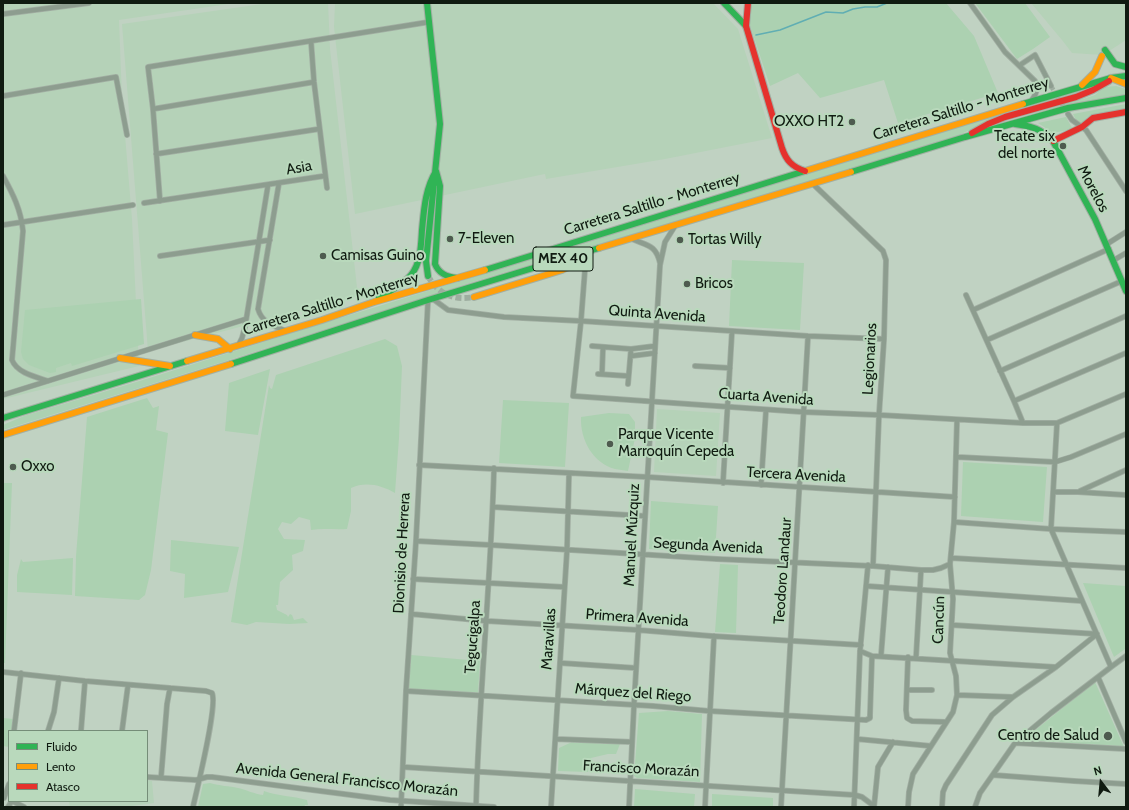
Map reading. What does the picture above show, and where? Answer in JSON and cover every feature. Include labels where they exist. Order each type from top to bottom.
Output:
[{"type":"main road","points":[[426,3],[440,124],[426,261],[428,276]]},
{"type":"main road","points":[[724,3],[746,26]]},
{"type":"main road","points":[[732,13],[742,12],[748,4]]},
{"type":"main road","points":[[748,4],[746,26],[783,153],[790,164],[805,171]]},
{"type":"main road","points":[[1079,87],[1095,73],[1103,53],[1114,65],[1120,68],[1126,67]]},
{"type":"main road","name":"Carretera Saltillo - Monterrey","points":[[3,418],[237,347],[374,302],[425,288],[1031,101],[1111,78],[1126,76]]},
{"type":"main road","points":[[965,137],[982,126],[1000,119],[1092,91],[1111,78],[1126,84]]},
{"type":"main road","name":"Carretera Saltillo - Monterrey","points":[[3,434],[222,367],[430,299],[588,253],[965,137],[1068,108],[1126,98]]},
{"type":"main road","points":[[1054,141],[1082,127],[1093,118],[1126,112]]},
{"type":"main road","name":"Morelos","points":[[1014,124],[1032,126],[1048,135],[1054,141],[1090,208],[1114,260],[1126,291]]},
{"type":"main road","points":[[436,171],[440,186],[435,264],[444,274],[450,277],[459,277]]},
{"type":"main road","points":[[374,302],[407,280],[415,270],[419,252],[427,189],[432,176],[436,171]]},
{"type":"main road","points":[[474,297],[562,270],[572,266],[588,253]]},
{"type":"main road","points":[[195,335],[218,339],[230,349]]},
{"type":"main road","points":[[120,358],[172,367]]},
{"type":"main road","points":[[3,423],[30,410]]},
{"type":"street","points":[[3,14],[89,3]]},
{"type":"street","points":[[970,3],[1005,52],[1032,76],[1037,84],[1036,93],[1031,101]]},
{"type":"street","points":[[160,201],[153,109],[148,67],[429,22]]},
{"type":"street","name":"Asia","points":[[144,203],[324,176],[311,40]]},
{"type":"street","points":[[1020,65],[1035,55],[1051,86]]},
{"type":"street","points":[[3,96],[116,77],[127,135]]},
{"type":"street","points":[[153,109],[314,82]]},
{"type":"street","points":[[1068,114],[1072,120],[1082,127],[1126,191]]},
{"type":"street","points":[[156,154],[319,129]]},
{"type":"street","points":[[3,176],[16,202],[22,223],[23,240],[12,360],[20,370],[36,378],[48,381]]},
{"type":"street","points":[[324,176],[326,188]]},
{"type":"street","points":[[279,183],[258,309],[265,321],[286,331]]},
{"type":"street","name":"Legionarios","points":[[813,184],[883,251],[887,264],[876,491],[870,566],[866,586],[860,651],[854,807]]},
{"type":"street","points":[[237,347],[244,333],[268,185]]},
{"type":"street","points":[[3,225],[133,205]]},
{"type":"street","name":"Manuel Múzquiz","points":[[629,807],[642,554],[660,265],[665,242],[675,226]]},
{"type":"street","points":[[973,310],[1108,247],[1126,232]]},
{"type":"street","name":"Manuel Múzquiz","points":[[632,239],[655,249],[658,254],[660,265]]},
{"type":"street","points":[[160,256],[270,240]]},
{"type":"street","points":[[1114,260],[1126,252]]},
{"type":"street","points":[[581,321],[588,253]]},
{"type":"street","points":[[987,340],[1122,281]]},
{"type":"street","points":[[966,295],[1023,423]]},
{"type":"street","name":"Quinta Avenida","points":[[430,299],[448,310],[504,318],[581,321],[808,336],[884,339]]},
{"type":"street","name":"Dionisio de Herrera","points":[[401,807],[406,691],[430,299]]},
{"type":"street","points":[[1000,371],[1126,316]]},
{"type":"street","points":[[3,395],[246,319]]},
{"type":"street","name":"Cuarta Avenida","points":[[581,321],[573,396],[766,410],[1023,423],[1057,423]]},
{"type":"street","points":[[723,482],[732,331]]},
{"type":"street","name":"Teodoro Landaur","points":[[781,807],[808,336]]},
{"type":"street","points":[[592,346],[631,349],[655,346]]},
{"type":"street","points":[[603,347],[600,374],[628,376]]},
{"type":"street","points":[[628,384],[631,349]]},
{"type":"street","points":[[631,356],[655,353]]},
{"type":"street","points":[[1014,401],[1126,353]]},
{"type":"street","points":[[695,366],[730,368]]},
{"type":"street","points":[[1111,667],[1051,529],[1053,492],[1057,423],[1126,394]]},
{"type":"street","points":[[761,485],[766,410]]},
{"type":"street","name":"Cancún","points":[[908,807],[909,792],[913,774],[953,712],[957,695],[956,676],[950,653],[953,599],[950,564],[954,522],[957,420]]},
{"type":"street","points":[[957,457],[1055,462],[1071,457],[1126,434]]},
{"type":"street","name":"Tercera Avenida","points":[[419,465],[647,477],[955,497]]},
{"type":"street","name":"Tegucigalpa","points":[[476,806],[494,468]]},
{"type":"street","points":[[1078,492],[1126,470]]},
{"type":"street","name":"Maravillas","points":[[552,807],[557,700],[567,550],[568,474]]},
{"type":"street","points":[[1053,492],[1126,495]]},
{"type":"street","points":[[493,507],[645,516]]},
{"type":"street","points":[[954,522],[1051,529],[1126,532]]},
{"type":"street","name":"Segunda Avenida","points":[[416,541],[921,570],[934,570],[950,564]]},
{"type":"street","points":[[951,558],[1126,568]]},
{"type":"street","points":[[881,656],[888,567]]},
{"type":"street","points":[[916,658],[921,570]]},
{"type":"street","points":[[413,579],[564,587]]},
{"type":"street","points":[[866,586],[1082,601]]},
{"type":"street","name":"Primera Avenida","points":[[411,614],[562,626],[861,644]]},
{"type":"street","points":[[952,625],[1097,634]]},
{"type":"street","points":[[942,807],[943,792],[951,777],[992,715],[1013,697],[1097,634]]},
{"type":"street","points":[[704,807],[714,636]]},
{"type":"street","points":[[860,651],[872,656],[1056,666]]},
{"type":"street","name":"Márquez del Riego","points":[[406,691],[866,720],[870,718],[872,656]]},
{"type":"street","points":[[975,807],[980,794],[1015,743],[1039,722],[1126,656]]},
{"type":"street","points":[[908,657],[907,718],[912,721],[946,722]]},
{"type":"street","points":[[560,663],[636,668]]},
{"type":"street","points":[[3,672],[85,681],[206,691],[212,693],[214,697],[211,722],[193,807]]},
{"type":"street","points":[[14,730],[21,673]]},
{"type":"street","points":[[1098,677],[1126,742]]},
{"type":"street","points":[[48,730],[54,712],[59,678]]},
{"type":"street","points":[[81,730],[85,681]]},
{"type":"street","points":[[122,730],[128,685]]},
{"type":"street","points":[[161,778],[167,704],[170,688]]},
{"type":"street","points":[[907,690],[932,690]]},
{"type":"street","points":[[957,695],[1013,697]]},
{"type":"street","points":[[556,739],[632,742]]},
{"type":"street","points":[[857,739],[931,746]]},
{"type":"street","points":[[874,806],[878,767],[893,742]]},
{"type":"street","points":[[1015,743],[1126,749]]},
{"type":"street","name":"Francisco Morazán","points":[[403,767],[855,795],[862,797],[874,806]]},
{"type":"street","points":[[993,775],[1126,784]]},
{"type":"street","name":"Avenida General Francisco Morazán","points":[[148,777],[199,780],[212,777],[331,793],[494,807]]},
{"type":"street","points":[[8,800],[8,807]]},
{"type":"street","points":[[13,802],[24,807]]},
{"type":"shaded area","points":[[3,3],[235,3],[119,20],[122,99],[132,219],[139,366],[3,399]]},
{"type":"shaded area","points":[[269,3],[328,3],[330,49],[358,296],[148,351],[122,24]]},
{"type":"shaded area","points":[[335,3],[713,3],[738,29],[772,138],[665,159],[546,179],[545,174],[355,214],[334,27]]},
{"type":"shaded area","points":[[751,3],[946,3],[974,36],[998,93],[898,123],[884,80],[820,98],[798,73],[770,86],[749,22]]},
{"type":"shaded area","points":[[975,3],[1025,3],[1050,37],[1017,59]]},
{"type":"shaded area","points":[[1031,3],[1126,3],[1126,40],[1103,55],[1072,53]]},
{"type":"shaded area","points":[[1116,86],[1126,89],[1126,94],[1020,116],[1095,95],[1104,87]]},
{"type":"shaded area","points":[[1079,90],[1078,93],[991,120],[959,135],[765,195],[479,280],[226,361],[3,430],[3,425],[24,416]]},
{"type":"shaded area","points":[[1126,104],[1126,110],[1087,117],[1083,123],[1077,122],[1073,114]]},
{"type":"shaded area","points":[[1066,117],[1072,128],[1068,130],[1053,133],[1038,123]]},
{"type":"shaded area","points":[[732,260],[804,263],[800,330],[729,326]]},
{"type":"shaded area","points":[[141,299],[144,344],[72,366],[71,363],[56,368],[56,372],[50,373],[29,365],[23,359],[21,352],[25,310]]},
{"type":"shaded area","points":[[385,339],[397,346],[402,366],[395,493],[379,486],[368,484],[351,488],[351,511],[347,529],[311,530],[310,520],[299,517],[291,524],[282,522],[278,529],[284,539],[305,540],[303,551],[292,555],[293,570],[280,582],[278,605],[276,605],[277,610],[288,617],[290,614],[292,615],[294,620],[303,618],[308,623],[289,624],[256,622],[247,625],[231,622],[269,385],[272,389],[276,375]]},
{"type":"shaded area","points":[[270,369],[258,435],[225,431],[229,383]]},
{"type":"shaded area","points":[[147,398],[153,408],[159,406],[156,430],[168,433],[151,570],[145,595],[139,600],[75,596],[76,556],[87,417]]},
{"type":"shaded area","points":[[503,400],[569,403],[565,467],[499,463]]},
{"type":"shaded area","points":[[657,409],[720,413],[716,476],[654,472]]},
{"type":"shaded area","name":"Parque Vicente Marroquín Cepeda","points":[[609,413],[629,414],[635,422],[635,438],[628,471],[615,469],[600,462],[589,449],[583,434],[581,417]]},
{"type":"shaded area","points":[[963,462],[1047,467],[1043,522],[961,516]]},
{"type":"shaded area","points":[[3,483],[12,483],[5,663],[3,663]]},
{"type":"shaded area","points":[[651,501],[718,506],[715,553],[649,549]]},
{"type":"shaded area","points":[[171,540],[239,547],[228,592],[184,598],[185,574],[170,571]]},
{"type":"shaded area","points":[[73,558],[72,595],[17,592],[17,575],[21,559],[23,562]]},
{"type":"shaded area","points":[[720,564],[738,565],[736,633],[715,632]]},
{"type":"shaded area","points":[[1083,583],[1126,586],[1125,649],[1114,657]]},
{"type":"shaded area","points":[[411,655],[480,661],[478,693],[408,689]]},
{"type":"shaded area","points":[[1095,682],[1124,747],[1023,740]]},
{"type":"shaded area","points":[[668,711],[702,714],[700,782],[637,778],[634,776],[639,713]]},
{"type":"shaded area","points":[[3,718],[13,719],[12,730],[8,730],[8,747],[3,746]]},
{"type":"shaded area","points":[[572,742],[620,744],[616,754],[608,754],[591,758],[588,772],[558,771],[559,748]]},
{"type":"shaded area","points":[[148,780],[152,781],[154,803],[124,807],[70,807],[69,802],[148,802]]},
{"type":"shaded area","points":[[210,783],[238,788],[263,795],[264,791],[307,800],[308,805],[305,805],[304,807],[198,807],[203,784]]},
{"type":"shaded area","points":[[635,789],[695,794],[694,807],[634,807]]},
{"type":"shaded area","points":[[712,794],[773,798],[773,807],[712,807]]},
{"type":"waterway","points":[[756,35],[780,30],[826,12],[843,13],[853,9],[877,7],[887,3]]},
{"type":"tunnel","points":[[1051,86],[1066,111]]},
{"type":"tunnel","points":[[428,276],[432,282],[447,295],[460,298],[474,297]]},
{"type":"traffic: fast","points":[[427,3],[440,124],[426,261],[428,276]]},
{"type":"traffic: fast","points":[[724,3],[746,26]]},
{"type":"traffic: fast","points":[[1105,50],[1115,64],[1126,67]]},
{"type":"traffic: fast","points":[[1023,104],[1111,78],[1126,76]]},
{"type":"traffic: fast","points":[[851,172],[965,137],[1068,108],[1126,98]]},
{"type":"traffic: fast","points":[[1015,124],[1036,129],[1053,141],[1095,219],[1126,291]]},
{"type":"traffic: fast","points":[[379,298],[404,282],[411,275],[417,265],[421,248],[423,215],[429,185],[436,171],[440,186],[435,264],[444,274],[457,278]]},
{"type":"traffic: fast","points":[[485,270],[805,171]]},
{"type":"traffic: fast","points":[[231,364],[428,300],[599,248]]},
{"type":"traffic: fast","points":[[3,418],[187,361]]},
{"type":"traffic: slow","points":[[1082,85],[1095,72],[1102,56]]},
{"type":"traffic: slow","points":[[1111,78],[1126,84]]},
{"type":"traffic: slow","points":[[805,171],[1023,104]]},
{"type":"traffic: slow","points":[[599,248],[851,172]]},
{"type":"traffic: slow","points":[[474,297],[562,270],[577,263],[590,251]]},
{"type":"traffic: slow","points":[[187,361],[322,320],[374,302],[485,270]]},
{"type":"traffic: slow","points":[[195,335],[218,339],[230,349]]},
{"type":"traffic: slow","points":[[120,358],[170,366]]},
{"type":"traffic: slow","points":[[3,435],[231,364]]},
{"type":"traffic: jam","points":[[748,3],[746,26],[782,148],[785,156],[790,162],[796,167],[805,171]]},
{"type":"traffic: jam","points":[[972,133],[1005,117],[1076,97],[1109,81]]},
{"type":"traffic: jam","points":[[1053,141],[1082,127],[1093,118],[1126,112]]},
{"type":"place","name":"OXXO HT2","points":[[852,122]]},
{"type":"place","name":"Tecate six del norte","points":[[1063,146]]},
{"type":"place","name":"7-Eleven","points":[[450,239]]},
{"type":"place","name":"Tortas Willy","points":[[680,240]]},
{"type":"place","name":"Camisas Guino","points":[[323,256]]},
{"type":"place","name":"Bricos","points":[[687,284]]},
{"type":"place","name":"Parque Vicente Marroquín Cepeda","points":[[610,444]]},
{"type":"place","name":"Oxxo","points":[[13,467]]},
{"type":"place","name":"Centro de Salud","points":[[1108,736]]}]
